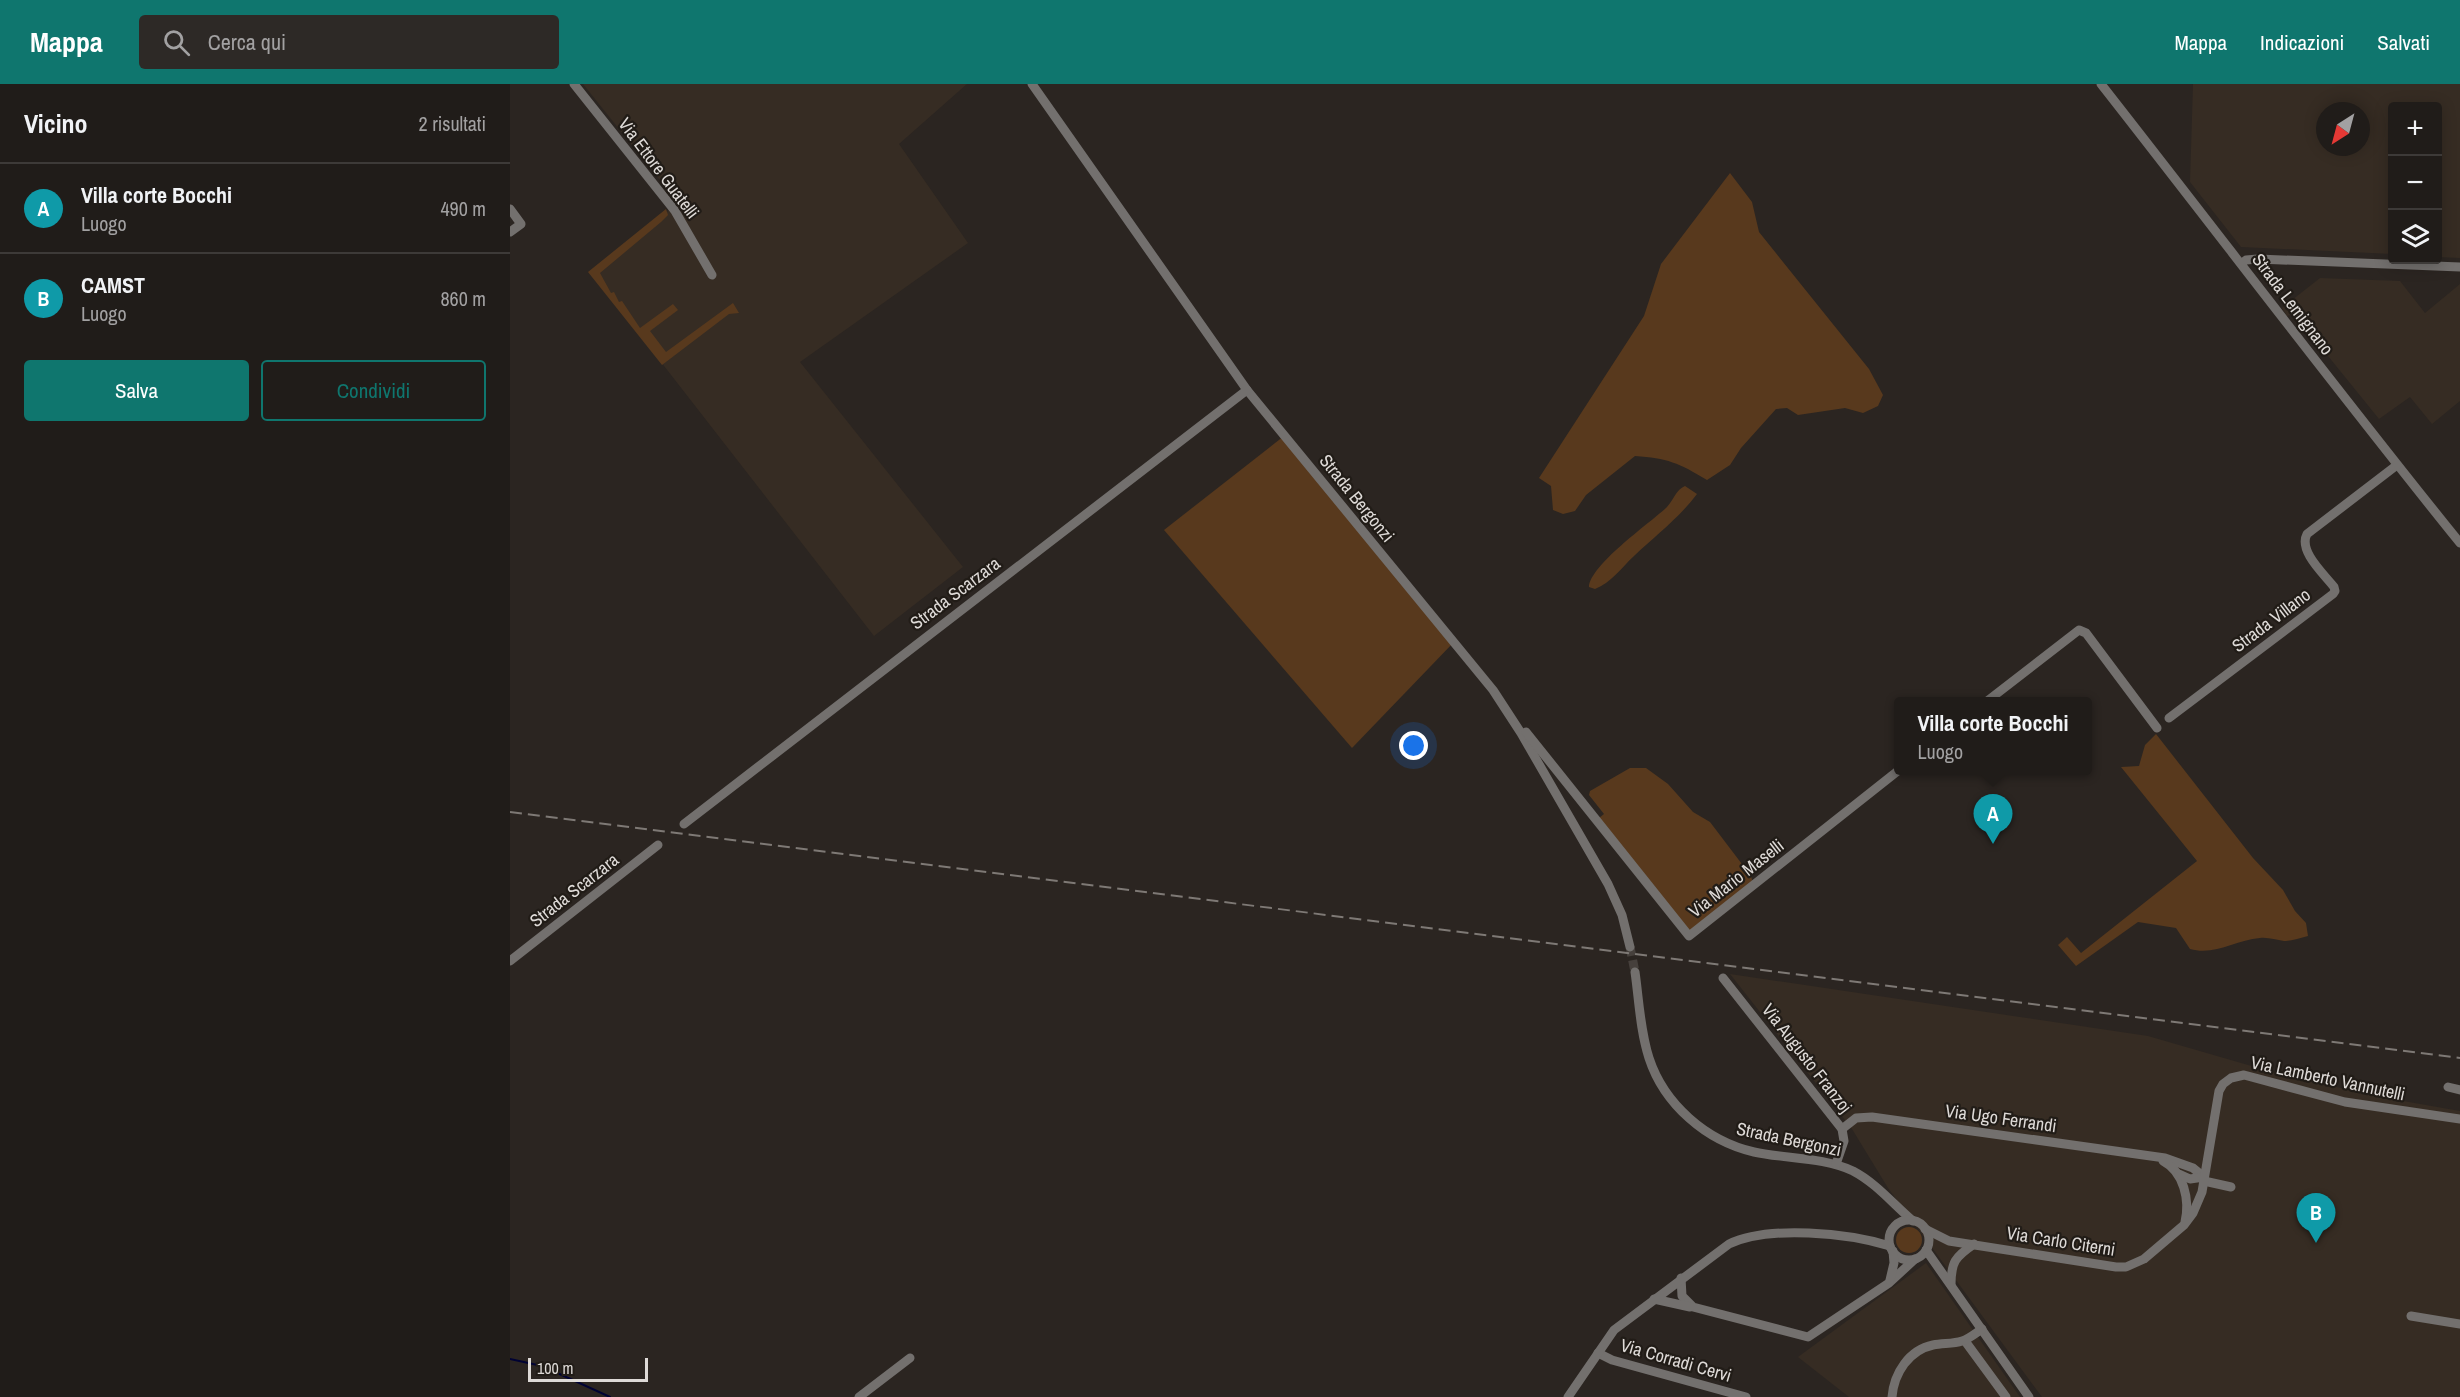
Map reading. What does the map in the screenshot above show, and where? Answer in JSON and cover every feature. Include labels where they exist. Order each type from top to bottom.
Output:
[{"type":"street","name":"Via Ettore Guatelli","points":[[574,84],[673,208],[712,274]]},
{"type":"street","name":"Strada Bergonzi","points":[[1032,84],[1247,390],[1504,706],[1616,900],[1630,947]]},
{"type":"street","name":"Strada Lemignano","points":[[2101,84],[2242,263],[2289,329],[2460,543]]},
{"type":"street","points":[[510,209],[521,224],[510,232]]},
{"type":"street","points":[[2242,263],[2246,260],[2269,260],[2460,267]]},
{"type":"street","name":"Strada Scarzara","points":[[684,824],[1247,390]]},
{"type":"street","name":"Strada Villano","points":[[2169,718],[2333,594],[2334,587],[2306,549],[2305,538],[2307,534],[2397,465]]},
{"type":"street","points":[[1992,697],[2079,630],[2085,633],[2157,728]]},
{"type":"street","name":"Via Mario Maselli","points":[[1504,706],[1689,936],[1894,775]]},
{"type":"street","points":[[1571,819],[1581,813],[1590,814]]},
{"type":"street","name":"Strada Scarzara","points":[[510,961],[658,845]]},
{"type":"street","name":"Strada Bergonzi","points":[[1635,972],[1644,1036],[1650,1059],[1661,1085],[1692,1121],[1719,1139],[1752,1152],[1836,1164],[1871,1182],[1912,1221]]},
{"type":"street","name":"Via Augusto Franzoj","points":[[1723,978],[1842,1129],[1844,1141],[1836,1164]]},
{"type":"street","name":"Via Lamberto Vannutelli","points":[[2208,1150],[2219,1091],[2226,1082],[2237,1076],[2256,1077],[2346,1102],[2460,1119]]},
{"type":"street","points":[[2448,1087],[2460,1090]]},
{"type":"street","name":"Via Ugo Ferrandi","points":[[1842,1129],[1856,1118],[1864,1116],[2171,1160],[2187,1166],[2204,1179]]},
{"type":"street","points":[[2187,1166],[2199,1162],[2208,1150]]},
{"type":"street","name":"Via Carlo Citerni","points":[[1925,1229],[1949,1240],[2126,1267],[2144,1259],[2184,1225],[2199,1202],[2208,1150]]},
{"type":"street","points":[[2158,1158],[2174,1168],[2186,1194],[2187,1215],[2184,1225]]},
{"type":"street","points":[[2177,1173],[2190,1179],[2204,1179],[2230,1187]]},
{"type":"street","points":[[1889,1283],[1893,1270],[1891,1248],[1894,1204]]},
{"type":"street","points":[[1654,1299],[1808,1337],[1889,1283],[1927,1248],[1929,1240],[1925,1229],[1912,1221],[1905,1221],[1872,1240]]},
{"type":"street","points":[[1568,1397],[1614,1330],[1715,1253],[1742,1238],[1780,1233],[1872,1240],[1891,1248],[1904,1259],[1936,1263]]},
{"type":"street","name":"Via Carlo Citerni","points":[[1927,1248],[1949,1240]]},
{"type":"street","points":[[1951,1285],[1951,1269],[1955,1260],[1974,1244]]},
{"type":"street","points":[[1927,1248],[2027,1396]]},
{"type":"street","points":[[1681,1278],[1682,1296],[1693,1307]]},
{"type":"street","points":[[2411,1316],[2460,1324]]},
{"type":"street","points":[[1892,1397],[1896,1377],[1917,1351],[1936,1344],[1965,1341],[1982,1329]]},
{"type":"street","points":[[1965,1341],[2006,1397]]},
{"type":"street","name":"Via Corradi Cervi","points":[[1598,1353],[1612,1360],[1746,1397]]},
{"type":"street","points":[[859,1397],[910,1358]]},
{"type":"shaded area","points":[[583,84],[967,84],[899,144],[968,243],[800,362],[963,567],[874,636],[591,272],[678,203]]},
{"type":"shaded area","points":[[2193,84],[2460,84],[2460,258],[2442,257],[2442,102],[2388,102],[2388,254],[2241,247],[2190,182]]},
{"type":"shaded area","points":[[1730,173],[1752,202],[1759,232],[1869,369],[1883,395],[1878,406],[1863,413],[1845,408],[1798,415],[1787,408],[1776,409],[1741,448],[1730,465],[1707,480],[1672,462],[1635,456],[1586,495],[1575,511],[1563,514],[1553,510],[1551,486],[1539,478],[1644,316],[1661,264]]},
{"type":"shaded area","points":[[666,209],[668,215],[661,222],[600,273],[611,293],[614,292],[619,302],[622,301],[640,328],[673,304],[678,310],[650,331],[666,352],[733,303],[739,313],[729,314],[662,365],[588,272]]},
{"type":"shaded area","points":[[2320,278],[2400,281],[2425,313],[2460,284],[2460,401],[2432,424],[2410,397],[2379,419],[2294,314],[2287,316],[2282,308]]},
{"type":"shaded area","points":[[1284,436],[1454,642],[1352,748],[1164,530]]},
{"type":"shaded area","points":[[1685,486],[1697,494],[1683,511],[1611,579],[1595,589],[1589,587],[1599,567],[1667,507],[1677,492]]},
{"type":"shaded area","points":[[2156,734],[2253,858],[2283,890],[2295,911],[2306,923],[2308,936],[2284,941],[2269,938],[2251,939],[2217,949],[2199,951],[2190,949],[2176,928],[2138,922],[2076,966],[2058,945],[2067,937],[2081,953],[2197,861],[2121,767],[2139,766],[2145,745]]},
{"type":"shaded area","points":[[1630,768],[1646,768],[1668,784],[1693,812],[1710,822],[1751,876],[1753,883],[1689,932],[1599,818],[1604,814],[1589,795],[1590,791]]},
{"type":"shaded area","points":[[1730,974],[2148,1036],[2286,1076],[2460,1111],[2460,1397],[2042,1397],[1888,1188],[1852,1129]]},
{"type":"shaded area","points":[[1909,1227],[1918,1231],[1922,1240],[1918,1249],[1909,1253],[1900,1249],[1896,1240],[1900,1231]]},
{"type":"shaded area","points":[[1926,1263],[2020,1397],[1849,1397],[1798,1357]]},
{"type":"waterway","points":[[510,1359],[542,1366],[610,1397]]},
{"type":"tunnel","points":[[1630,947],[1635,972]]},
{"type":"railway","points":[[510,812],[2460,1058]]},
{"type":"place","name":"Villa corte Bocchi","points":[[1993,844]]},
{"type":"place","name":"CAMST","points":[[2316,1243]]}]
